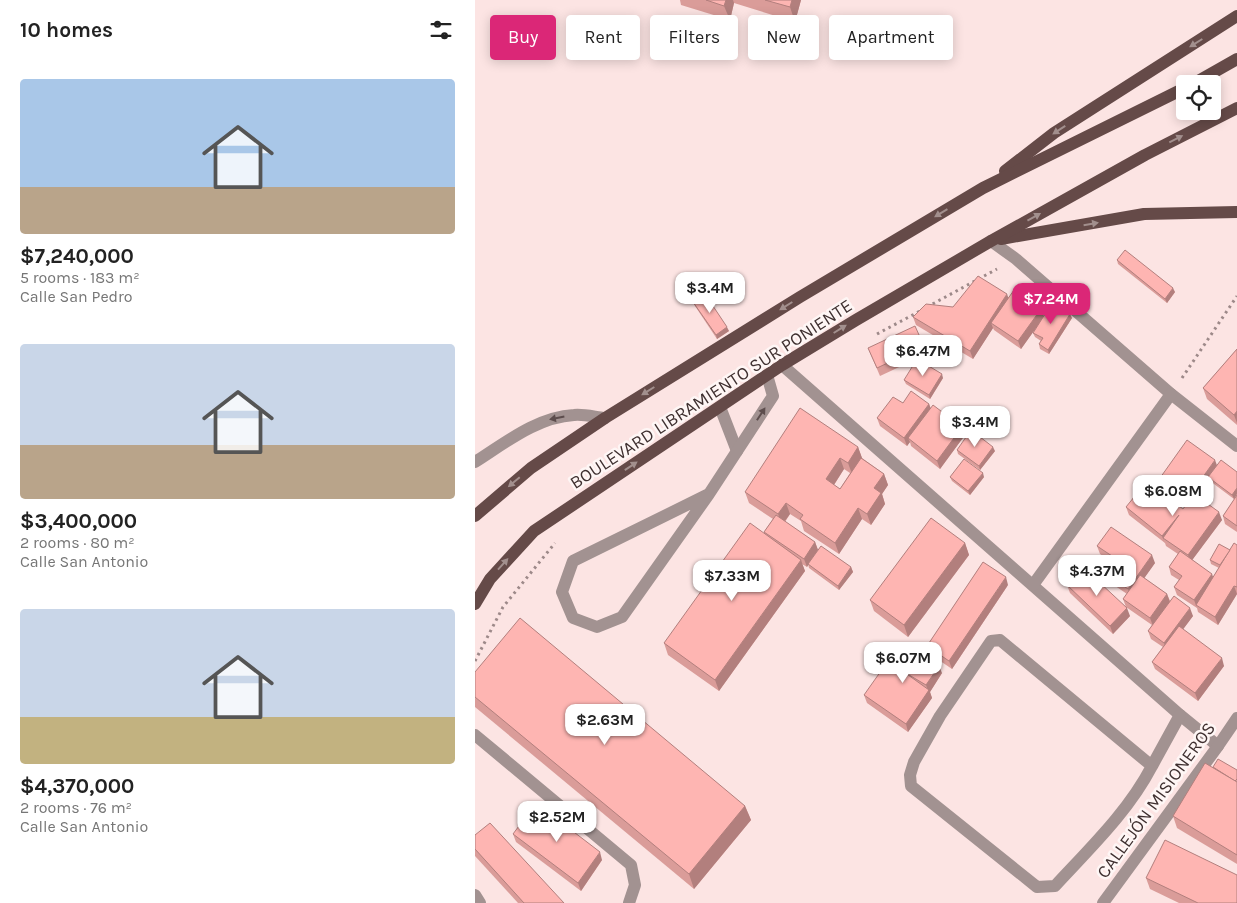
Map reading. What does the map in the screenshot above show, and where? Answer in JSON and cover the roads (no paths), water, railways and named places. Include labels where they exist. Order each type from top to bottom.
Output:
[{"type":"main road","points":[[983,188],[1054,133],[1237,16]]},
{"type":"main road","points":[[1209,75],[1237,59]]},
{"type":"main road","points":[[983,188],[1176,92]]},
{"type":"main road","name":"BOULEVARD LIBRAMIENTO SUR PONIENTE","points":[[475,604],[489,579],[534,531],[782,365],[991,241],[1145,155],[1237,108]]},
{"type":"main road","name":"BOULEVARD LIBRAMIENTO SUR PONIENTE","points":[[475,516],[531,468],[605,418],[791,302],[983,188]]},
{"type":"main road","points":[[991,241],[1144,214],[1237,212]]},
{"type":"street","points":[[991,241],[1016,259],[1171,394],[1237,446]]},
{"type":"street","points":[[782,365],[1180,716],[1218,746]]},
{"type":"street","points":[[709,494],[573,561],[562,592],[573,618],[597,627],[623,617],[709,494],[773,396],[767,375]]},
{"type":"street","points":[[1033,585],[1171,394]]},
{"type":"street","points":[[720,407],[737,451]]},
{"type":"street","points":[[475,462],[513,437],[547,420],[574,414],[605,418]]},
{"type":"street","points":[[1152,766],[1000,640],[991,642],[940,716],[914,762],[910,775],[911,786],[1037,887],[1055,886],[1128,806],[1141,787],[1180,716]]},
{"type":"street","name":"CALLEJÓN MISIONEROS","points":[[1103,903],[1237,718]]},
{"type":"street","points":[[475,735],[631,864],[635,884],[629,903]]},
{"type":"street","points":[[475,895],[480,903]]}]
